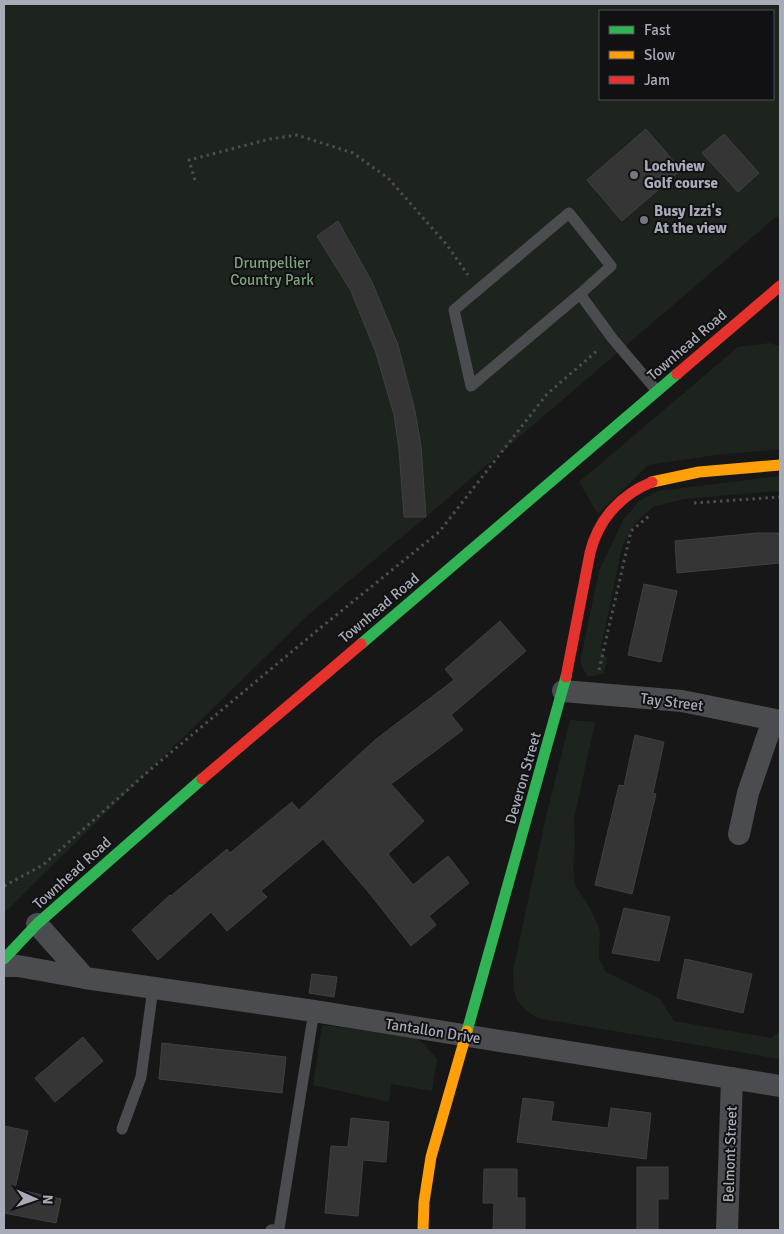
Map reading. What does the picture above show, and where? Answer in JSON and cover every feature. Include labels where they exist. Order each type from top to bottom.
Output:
[{"type":"street","name":"Townhead Road","points":[[4,959],[37,924],[169,807],[657,391],[772,299],[780,286]]},
{"type":"street","name":"Deveron Street","points":[[423,1230],[424,1202],[431,1157],[563,691],[591,549],[598,528],[616,505],[634,490],[651,482],[685,474],[780,465]]},
{"type":"street","name":"Tay Street","points":[[563,691],[682,700],[777,720]]},
{"type":"street","points":[[739,834],[748,793],[777,720]]},
{"type":"street","points":[[37,924],[85,978]]},
{"type":"street","name":"Tantallon Drive","points":[[4,966],[18,966],[780,1086]]},
{"type":"street","name":"Belmont Street","points":[[727,1230],[732,1078]]},
{"type":"lane","points":[[569,213],[611,266],[580,294],[471,386],[454,310],[569,213]]},
{"type":"lane","points":[[580,294],[612,338],[657,391]]},
{"type":"lane","points":[[122,1129],[142,1077],[153,988]]},
{"type":"lane","points":[[271,1230],[279,1229],[314,1012]]},
{"type":"path","points":[[195,180],[189,160],[270,139],[297,135],[353,153],[388,178],[420,212],[448,245],[477,289]]},
{"type":"path","points":[[4,886],[43,865],[166,756],[439,532],[547,394],[612,338]]},
{"type":"path","points":[[692,503],[780,497]]},
{"type":"path","points":[[593,694],[631,531],[650,515]]},
{"type":"green space","name":"Drumpellier Country Park","points":[[4,4],[780,4],[780,221],[777,216],[426,517],[307,616],[4,913]]},
{"type":"green space","points":[[769,343],[780,346],[780,449],[716,455],[648,465],[598,514],[579,482],[738,347]]},
{"type":"green space","points":[[780,476],[780,491],[684,499],[653,507],[636,522],[622,547],[601,648],[607,659],[604,673],[587,676],[580,662],[599,571],[623,520],[639,501],[658,491]]},
{"type":"green space","points":[[570,720],[595,722],[574,819],[575,843],[573,866],[575,885],[591,910],[600,931],[599,959],[606,972],[660,999],[674,1021],[771,1038],[780,1031],[780,1059],[537,1018],[524,1008],[517,999],[513,971],[545,821]]},
{"type":"green space","points":[[322,1025],[415,1037],[437,1059],[432,1091],[391,1084],[389,1102],[313,1085]]},
{"type":"building","name":"Lochview Golf course","points":[[646,129],[681,170],[622,221],[587,180]]},
{"type":"building","points":[[724,134],[759,173],[738,192],[702,153]]},
{"type":"building","points":[[338,221],[372,282],[398,345],[415,411],[421,446],[426,517],[404,517],[399,449],[394,415],[376,353],[351,291],[317,236]]},
{"type":"building","points":[[757,533],[780,533],[780,563],[677,573],[675,541]]},
{"type":"building","points":[[644,584],[677,591],[661,662],[628,655]]},
{"type":"building","points":[[500,621],[526,651],[451,715],[463,730],[391,784],[424,821],[388,854],[413,885],[448,856],[469,883],[429,916],[436,925],[411,946],[323,839],[261,891],[267,897],[227,931],[211,912],[158,960],[132,930],[170,895],[227,849],[230,853],[292,802],[299,810],[375,740],[454,680],[445,669]]},
{"type":"building","points":[[635,735],[664,742],[653,793],[656,794],[632,894],[595,885],[619,785],[624,786]]},
{"type":"building","points":[[624,908],[670,917],[659,961],[612,953]]},
{"type":"building","points":[[685,959],[752,974],[743,1013],[677,998]]},
{"type":"building","points":[[312,974],[337,977],[334,997],[309,993]]},
{"type":"building","points":[[83,1037],[103,1061],[55,1102],[35,1078]]},
{"type":"building","points":[[162,1043],[286,1057],[282,1093],[159,1079]]},
{"type":"building","points":[[523,1098],[554,1102],[551,1121],[608,1128],[611,1108],[651,1113],[646,1159],[517,1142]]},
{"type":"building","points":[[351,1118],[389,1122],[386,1162],[363,1160],[358,1216],[325,1213],[331,1146],[348,1147]]},
{"type":"building","points":[[4,1126],[28,1131],[15,1189],[61,1199],[56,1223],[4,1213]]},
{"type":"building","points":[[637,1167],[668,1167],[668,1199],[658,1199],[658,1230],[637,1230]]},
{"type":"building","points":[[484,1169],[517,1169],[517,1198],[525,1198],[525,1230],[493,1230],[494,1203],[483,1203]]},
{"type":"traffic: fast","points":[[361,644],[677,374]]},
{"type":"traffic: fast","points":[[467,1031],[566,677]]},
{"type":"traffic: fast","points":[[4,959],[37,924],[202,779]]},
{"type":"traffic: slow","points":[[652,482],[699,472],[780,465]]},
{"type":"traffic: slow","points":[[423,1230],[424,1202],[431,1157],[467,1031]]},
{"type":"traffic: jam","points":[[677,374],[780,286]]},
{"type":"traffic: jam","points":[[566,677],[594,541],[605,519],[620,501],[640,487],[652,482]]},
{"type":"traffic: jam","points":[[202,779],[361,644]]},
{"type":"place","name":"Lochview Golf course","points":[[634,175]]},
{"type":"place","name":"Busy Izzi's At the view","points":[[644,220]]}]
